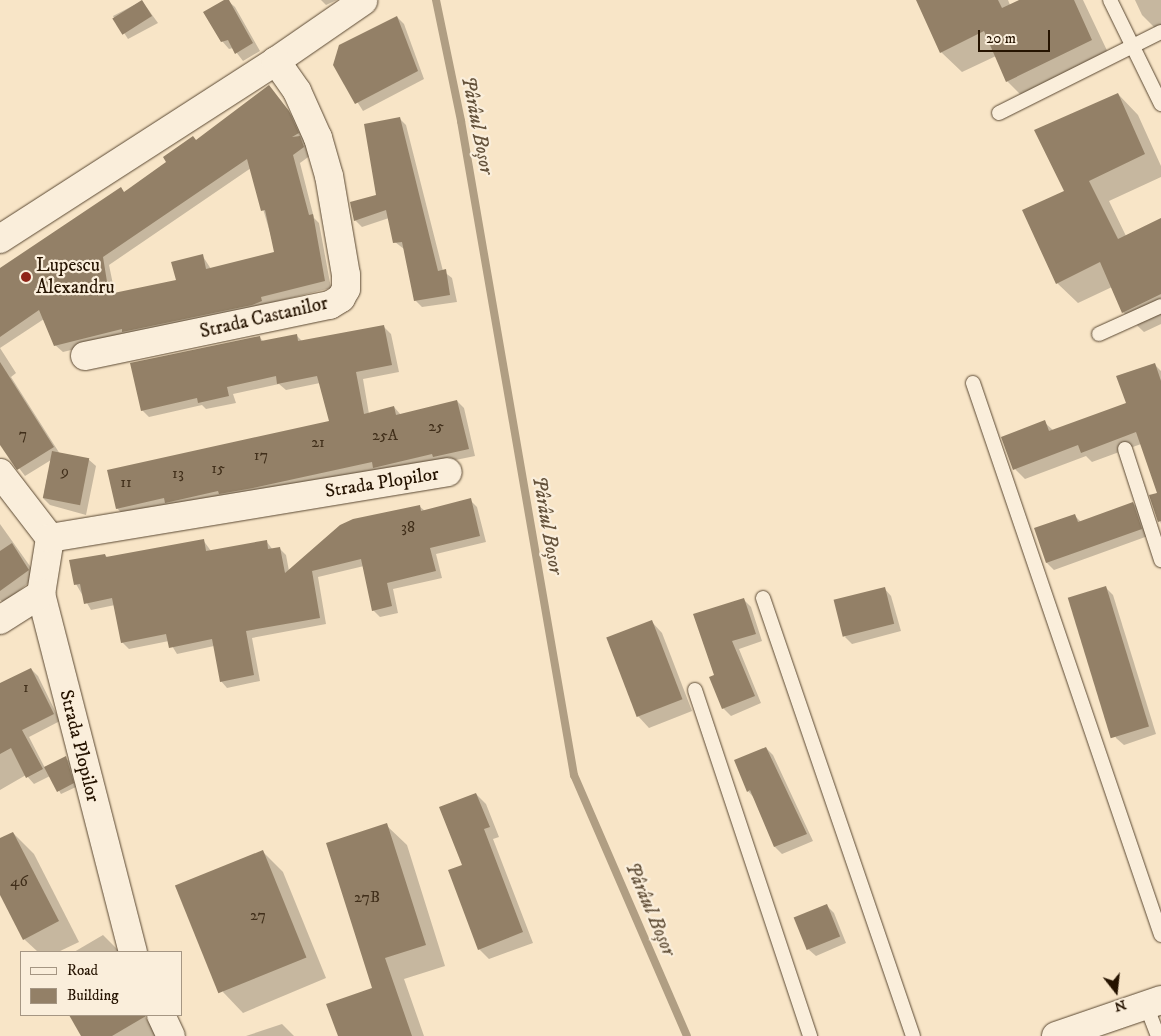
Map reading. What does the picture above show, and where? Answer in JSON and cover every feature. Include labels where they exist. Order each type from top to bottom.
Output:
[{"type":"street","points":[[0,238],[276,61],[363,0]]},
{"type":"street","name":"Strada Castanilor","points":[[85,356],[330,305],[341,298],[346,289],[346,276],[321,148],[309,114],[276,61]]},
{"type":"street","name":"Strada Plopilor","points":[[133,951],[41,594],[50,538],[448,472]]},
{"type":"street","points":[[0,473],[50,538]]},
{"type":"street","points":[[0,620],[41,594]]},
{"type":"street","points":[[1056,1036],[1154,1002]]},
{"type":"street","points":[[161,1016],[171,1036]]},
{"type":"lane","points":[[1110,0],[1161,104]]},
{"type":"lane","points":[[999,113],[1161,32]]},
{"type":"lane","points":[[1099,334],[1161,306]]},
{"type":"lane","points":[[973,383],[1161,935]]},
{"type":"lane","points":[[1125,449],[1161,560]]},
{"type":"lane","points":[[763,598],[913,1036]]},
{"type":"lane","points":[[695,690],[810,1036]]},
{"type":"lane","points":[[1154,1002],[1158,1036]]},
{"type":"building","points":[[142,0],[152,16],[122,35],[112,19]]},
{"type":"building","points":[[224,0],[229,0],[253,43],[235,54],[228,40],[221,42],[203,12]]},
{"type":"building","points":[[916,0],[998,0],[1002,8],[1019,0],[1074,0],[1092,40],[1006,82],[984,31],[940,53]]},
{"type":"building","points":[[397,16],[418,71],[355,104],[333,65],[339,45]]},
{"type":"building","points":[[269,85],[289,111],[299,133],[292,137],[300,136],[304,147],[293,155],[309,215],[313,214],[325,281],[261,297],[262,301],[252,305],[122,332],[122,329],[54,346],[39,310],[0,337],[0,268],[121,187],[124,192],[166,162],[163,157],[193,136],[196,140]],"holes":[[[247,159],[261,211],[265,210],[274,252],[206,269],[203,254],[171,262],[176,280],[109,294],[103,257]]]},
{"type":"building","points":[[1118,93],[1145,154],[1089,181],[1118,239],[1161,218],[1161,294],[1122,313],[1100,262],[1056,284],[1022,210],[1064,191],[1034,130]]},
{"type":"building","points":[[400,117],[438,271],[446,269],[450,295],[414,301],[402,242],[393,243],[386,210],[354,221],[350,202],[376,195],[364,124]]},
{"type":"building","points":[[384,325],[392,365],[356,372],[364,414],[394,406],[396,415],[457,400],[469,449],[433,457],[432,454],[373,468],[372,462],[253,488],[219,494],[218,491],[165,503],[164,498],[116,509],[107,470],[329,421],[317,376],[277,384],[276,376],[227,387],[229,396],[198,403],[197,398],[141,411],[130,363],[260,336],[261,341],[297,334],[298,341]]},
{"type":"building","points":[[0,362],[54,447],[17,470],[0,445]]},
{"type":"building","points":[[1155,363],[1161,381],[1161,521],[1158,522],[1149,495],[1157,493],[1136,432],[1081,453],[1078,445],[1013,470],[1001,437],[1045,420],[1049,431],[1126,403],[1116,376]]},
{"type":"building","points":[[52,451],[89,458],[80,505],[43,498]]},
{"type":"building","points":[[471,498],[480,536],[430,548],[436,571],[387,583],[392,606],[372,611],[361,559],[312,571],[320,618],[246,631],[254,675],[220,682],[212,639],[169,648],[166,634],[121,643],[112,598],[84,604],[80,584],[74,585],[69,560],[105,554],[106,557],[204,539],[206,551],[267,540],[268,549],[280,547],[285,573],[340,525],[353,519],[420,505],[421,511]]},
{"type":"building","points":[[1133,502],[1142,529],[1046,563],[1034,528],[1075,514],[1078,522]]},
{"type":"building","points":[[12,543],[29,570],[0,591],[0,551]]},
{"type":"building","points":[[1106,586],[1149,727],[1111,738],[1068,598]]},
{"type":"building","points":[[885,587],[894,624],[843,637],[834,600]]},
{"type":"building","points":[[744,598],[756,634],[732,641],[755,696],[722,709],[709,677],[714,675],[693,614]]},
{"type":"building","points":[[652,620],[682,699],[637,717],[606,638]]},
{"type":"building","points":[[31,668],[54,714],[22,730],[43,769],[26,778],[11,748],[0,754],[0,683]]},
{"type":"building","points":[[766,747],[807,834],[774,847],[750,790],[747,792],[734,760]]},
{"type":"building","points":[[66,756],[74,783],[57,792],[44,767]]},
{"type":"building","points":[[476,793],[490,827],[484,829],[523,932],[478,950],[448,870],[462,865],[439,807]]},
{"type":"building","points":[[387,823],[426,945],[385,958],[412,1036],[338,1036],[326,1004],[372,988],[326,843]]},
{"type":"building","points":[[13,832],[59,921],[23,940],[0,895],[0,838]]},
{"type":"building","points":[[263,850],[306,958],[218,993],[175,886]]},
{"type":"building","points":[[827,904],[840,936],[807,950],[794,917]]},
{"type":"building","points":[[70,1016],[146,1016],[112,1036],[81,1036]]},
{"type":"waterway","name":"Pârâul Boșor","points":[[436,0],[461,121],[574,775],[687,1036]]},
{"type":"place","name":"Lupescu Alexandru","points":[[26,277]]}]
